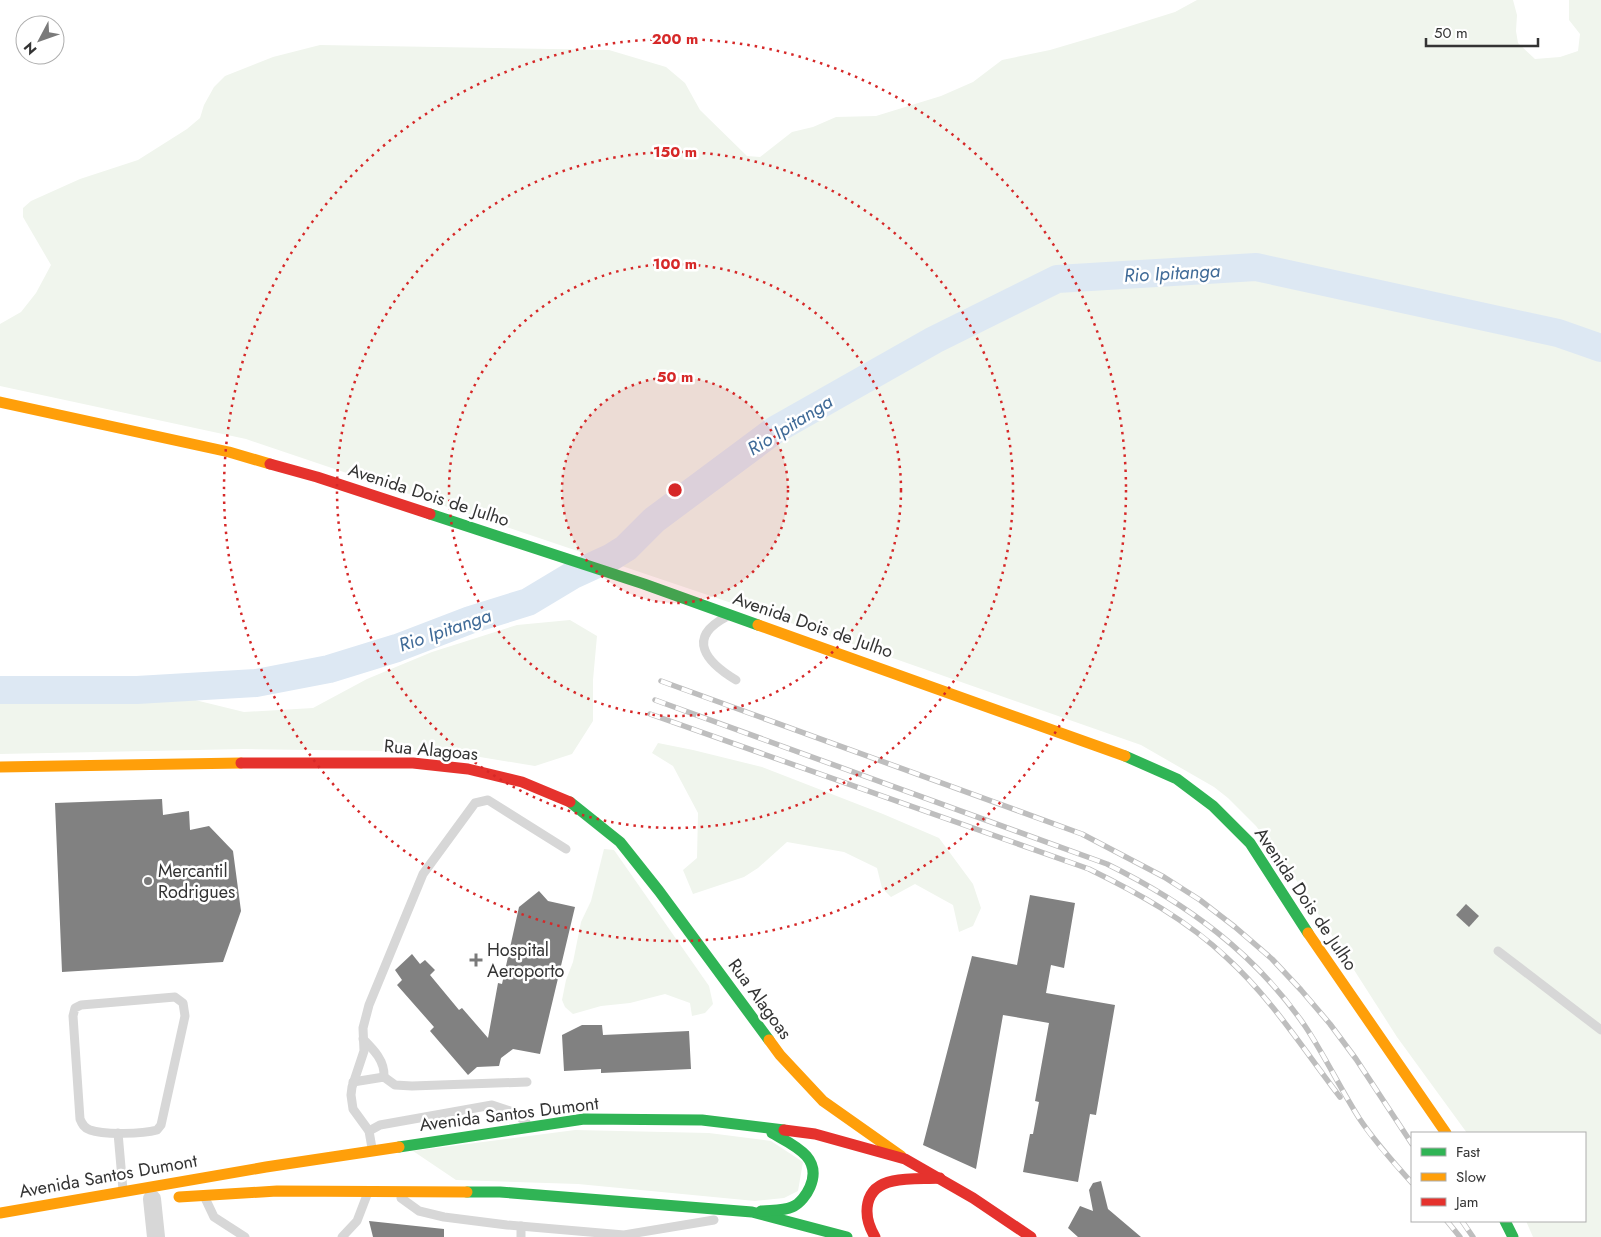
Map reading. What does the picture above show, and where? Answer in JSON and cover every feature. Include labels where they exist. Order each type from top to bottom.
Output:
[{"type":"main road","name":"Avenida Dois de Julho","points":[[0,402],[229,452],[317,477],[644,584],[1066,734],[1139,761],[1177,779],[1214,806],[1250,843],[1324,958],[1445,1132]]},
{"type":"main road","name":"Rua Alagoas","points":[[0,767],[413,763],[468,768],[522,782],[570,802],[620,842],[659,891],[780,1055],[823,1101],[905,1159]]},
{"type":"main road","name":"Avenida Santos Dumont","points":[[0,1212],[372,1150],[584,1119],[702,1120],[816,1134],[905,1159],[973,1198],[1031,1237]]},
{"type":"main road","points":[[752,1212],[793,1207],[807,1195],[814,1178],[812,1164],[801,1150],[780,1137],[758,1127]]},
{"type":"main road","points":[[875,1237],[866,1221],[865,1206],[873,1192],[889,1182],[940,1178]]},
{"type":"main road","name":"Avenida Santos Dumont","points":[[156,1199],[277,1190],[500,1192],[752,1212],[846,1237]]},
{"type":"main road","points":[[1506,1222],[1513,1237]]},
{"type":"street","points":[[156,1199],[156,1237]]},
{"type":"lane","points":[[731,615],[714,624],[705,634],[703,645],[710,660],[721,671],[736,680]]},
{"type":"lane","points":[[372,1150],[369,1131],[353,1109],[351,1095],[353,1082],[364,1051],[363,1028],[369,1005],[423,874],[475,802],[488,800],[566,849]]},
{"type":"lane","points":[[1498,951],[1601,1030]]},
{"type":"lane","points":[[175,998],[183,1003],[185,1016],[161,1125],[157,1130],[150,1132],[118,1133],[91,1130],[83,1125],[80,1119],[73,1016],[75,1008],[81,1005],[175,998]]},
{"type":"lane","points":[[363,1040],[378,1054],[384,1070],[384,1077]]},
{"type":"lane","points":[[353,1082],[384,1077],[395,1086],[527,1082]]},
{"type":"lane","points":[[369,1131],[380,1125],[492,1105],[513,1112],[533,1127]]},
{"type":"lane","points":[[118,1133],[123,1191]]},
{"type":"lane","points":[[342,1237],[357,1221],[369,1191]]},
{"type":"lane","points":[[391,1191],[419,1211],[444,1217],[624,1236],[752,1212]]},
{"type":"lane","points":[[204,1196],[214,1217],[245,1237]]},
{"type":"lane","points":[[521,1226],[521,1237]]},
{"type":"shaded area","points":[[1197,0],[1513,0],[1517,15],[1516,31],[1518,43],[1535,59],[1560,57],[1578,51],[1580,34],[1569,20],[1569,0],[1601,0],[1601,1237],[1533,1237],[1526,1222],[1586,1222],[1586,1132],[1466,1132],[1397,1037],[1299,884],[1256,826],[1214,787],[1141,745],[850,643],[246,439],[0,386],[0,324],[21,312],[36,293],[51,265],[23,217],[23,208],[31,201],[80,179],[138,160],[187,129],[200,118],[204,105],[214,87],[225,76],[273,57],[320,45],[609,50],[666,67],[685,83],[700,110],[747,156],[760,157],[792,132],[813,127],[836,117],[876,116],[941,96],[973,82],[1002,60],[1050,50],[1175,12]]},
{"type":"shaded area","points":[[570,620],[597,636],[593,680],[593,721],[572,754],[535,766],[456,753],[387,751],[245,749],[0,754],[0,703],[195,700],[244,712],[313,708],[367,679],[432,652],[517,625]]},
{"type":"shaded area","points":[[658,743],[762,767],[939,838],[973,884],[981,908],[973,926],[959,932],[953,905],[915,884],[891,897],[882,888],[877,868],[844,852],[787,842],[758,868],[744,877],[693,894],[683,870],[697,858],[698,813],[673,766],[652,753]]},
{"type":"shaded area","points":[[604,849],[614,850],[709,986],[713,1004],[705,1013],[692,1016],[690,1003],[665,994],[630,1003],[601,1006],[573,1014],[565,1007],[562,1000],[566,980],[573,962],[581,922],[591,901]]},
{"type":"shaded area","points":[[575,1130],[709,1133],[771,1141],[803,1162],[798,1191],[784,1198],[755,1201],[578,1184],[456,1180],[413,1151]]},
{"type":"building","name":"Mercantil Rodrigues","points":[[162,799],[163,815],[189,811],[190,830],[209,826],[233,851],[241,911],[223,962],[62,972],[55,803]]},
{"type":"building","points":[[539,891],[548,901],[575,907],[540,1054],[513,1049],[501,1058],[499,1066],[477,1067],[468,1075],[430,1031],[434,1027],[397,985],[402,980],[395,970],[412,954],[420,964],[425,960],[435,970],[430,975],[459,1010],[462,1008],[488,1038],[498,983],[502,984],[519,907]]},
{"type":"building","points":[[1030,895],[1075,903],[1064,968],[1051,965],[1046,993],[1115,1005],[1096,1115],[1090,1114],[1078,1182],[1023,1172],[1030,1134],[1033,1134],[1039,1102],[1035,1101],[1049,1023],[1003,1015],[976,1169],[923,1145],[972,956],[1017,965]]},
{"type":"building","points":[[1466,904],[1479,916],[1469,927],[1456,915]]},
{"type":"building","points":[[582,1025],[602,1025],[603,1035],[689,1031],[691,1069],[601,1073],[601,1069],[564,1071],[562,1035]]},
{"type":"building","points":[[1101,1181],[1108,1209],[1141,1237],[1078,1237],[1068,1228],[1080,1206],[1093,1211],[1089,1190],[1093,1183]]},
{"type":"building","points":[[369,1221],[444,1229],[444,1237],[373,1237]]},
{"type":"waterway","name":"Rio Ipitanga","points":[[0,690],[137,690],[256,683],[329,669],[397,648],[470,620],[528,602],[573,575],[610,558],[626,548],[654,520],[775,430],[934,340],[1057,279],[1256,267],[1558,333],[1601,348]]},
{"type":"railway","points":[[661,681],[1082,834],[1164,877],[1200,900],[1235,927],[1272,959],[1301,990],[1356,1059],[1411,1142]]},
{"type":"railway","points":[[655,700],[1107,864],[1136,879],[1191,913],[1241,953],[1264,975],[1285,1000],[1312,1037],[1365,1127],[1411,1182]]},
{"type":"railway","points":[[650,714],[1089,869],[1126,888],[1179,919],[1227,958],[1273,1007],[1340,1097]]},
{"type":"railway","points":[[1448,1222],[1460,1237]]},
{"type":"railway","points":[[1463,1222],[1473,1237]]},
{"type":"traffic: fast","points":[[430,514],[644,584],[758,625]]},
{"type":"traffic: fast","points":[[1125,756],[1177,779],[1213,806],[1250,843],[1308,933]]},
{"type":"traffic: fast","points":[[570,802],[620,842],[659,891],[769,1040]]},
{"type":"traffic: fast","points":[[399,1147],[584,1119],[702,1120],[784,1130]]},
{"type":"traffic: fast","points":[[761,1211],[785,1209],[795,1206],[807,1193],[813,1177],[812,1168],[804,1153],[772,1133]]},
{"type":"traffic: fast","points":[[467,1192],[500,1192],[752,1212],[847,1237]]},
{"type":"traffic: fast","points":[[1506,1222],[1513,1237]]},
{"type":"traffic: slow","points":[[0,402],[229,452],[270,464]]},
{"type":"traffic: slow","points":[[758,625],[1125,756]]},
{"type":"traffic: slow","points":[[0,767],[241,763]]},
{"type":"traffic: slow","points":[[1308,933],[1445,1132]]},
{"type":"traffic: slow","points":[[769,1040],[780,1055],[823,1101],[901,1156]]},
{"type":"traffic: slow","points":[[0,1213],[266,1167],[399,1147]]},
{"type":"traffic: slow","points":[[179,1197],[277,1191],[467,1192]]},
{"type":"traffic: jam","points":[[270,464],[317,477],[430,514]]},
{"type":"traffic: jam","points":[[241,763],[413,763],[468,769],[522,782],[570,802]]},
{"type":"traffic: jam","points":[[784,1130],[815,1134],[905,1159],[973,1198],[1031,1237]]},
{"type":"traffic: jam","points":[[875,1237],[868,1220],[867,1211],[868,1203],[876,1189],[883,1184],[893,1181],[940,1178]]},
{"type":"place","name":"Mercantil Rodrigues","points":[[148,881]]},
{"type":"place","name":"Hospital Aeroporto","points":[[476,960]]}]
